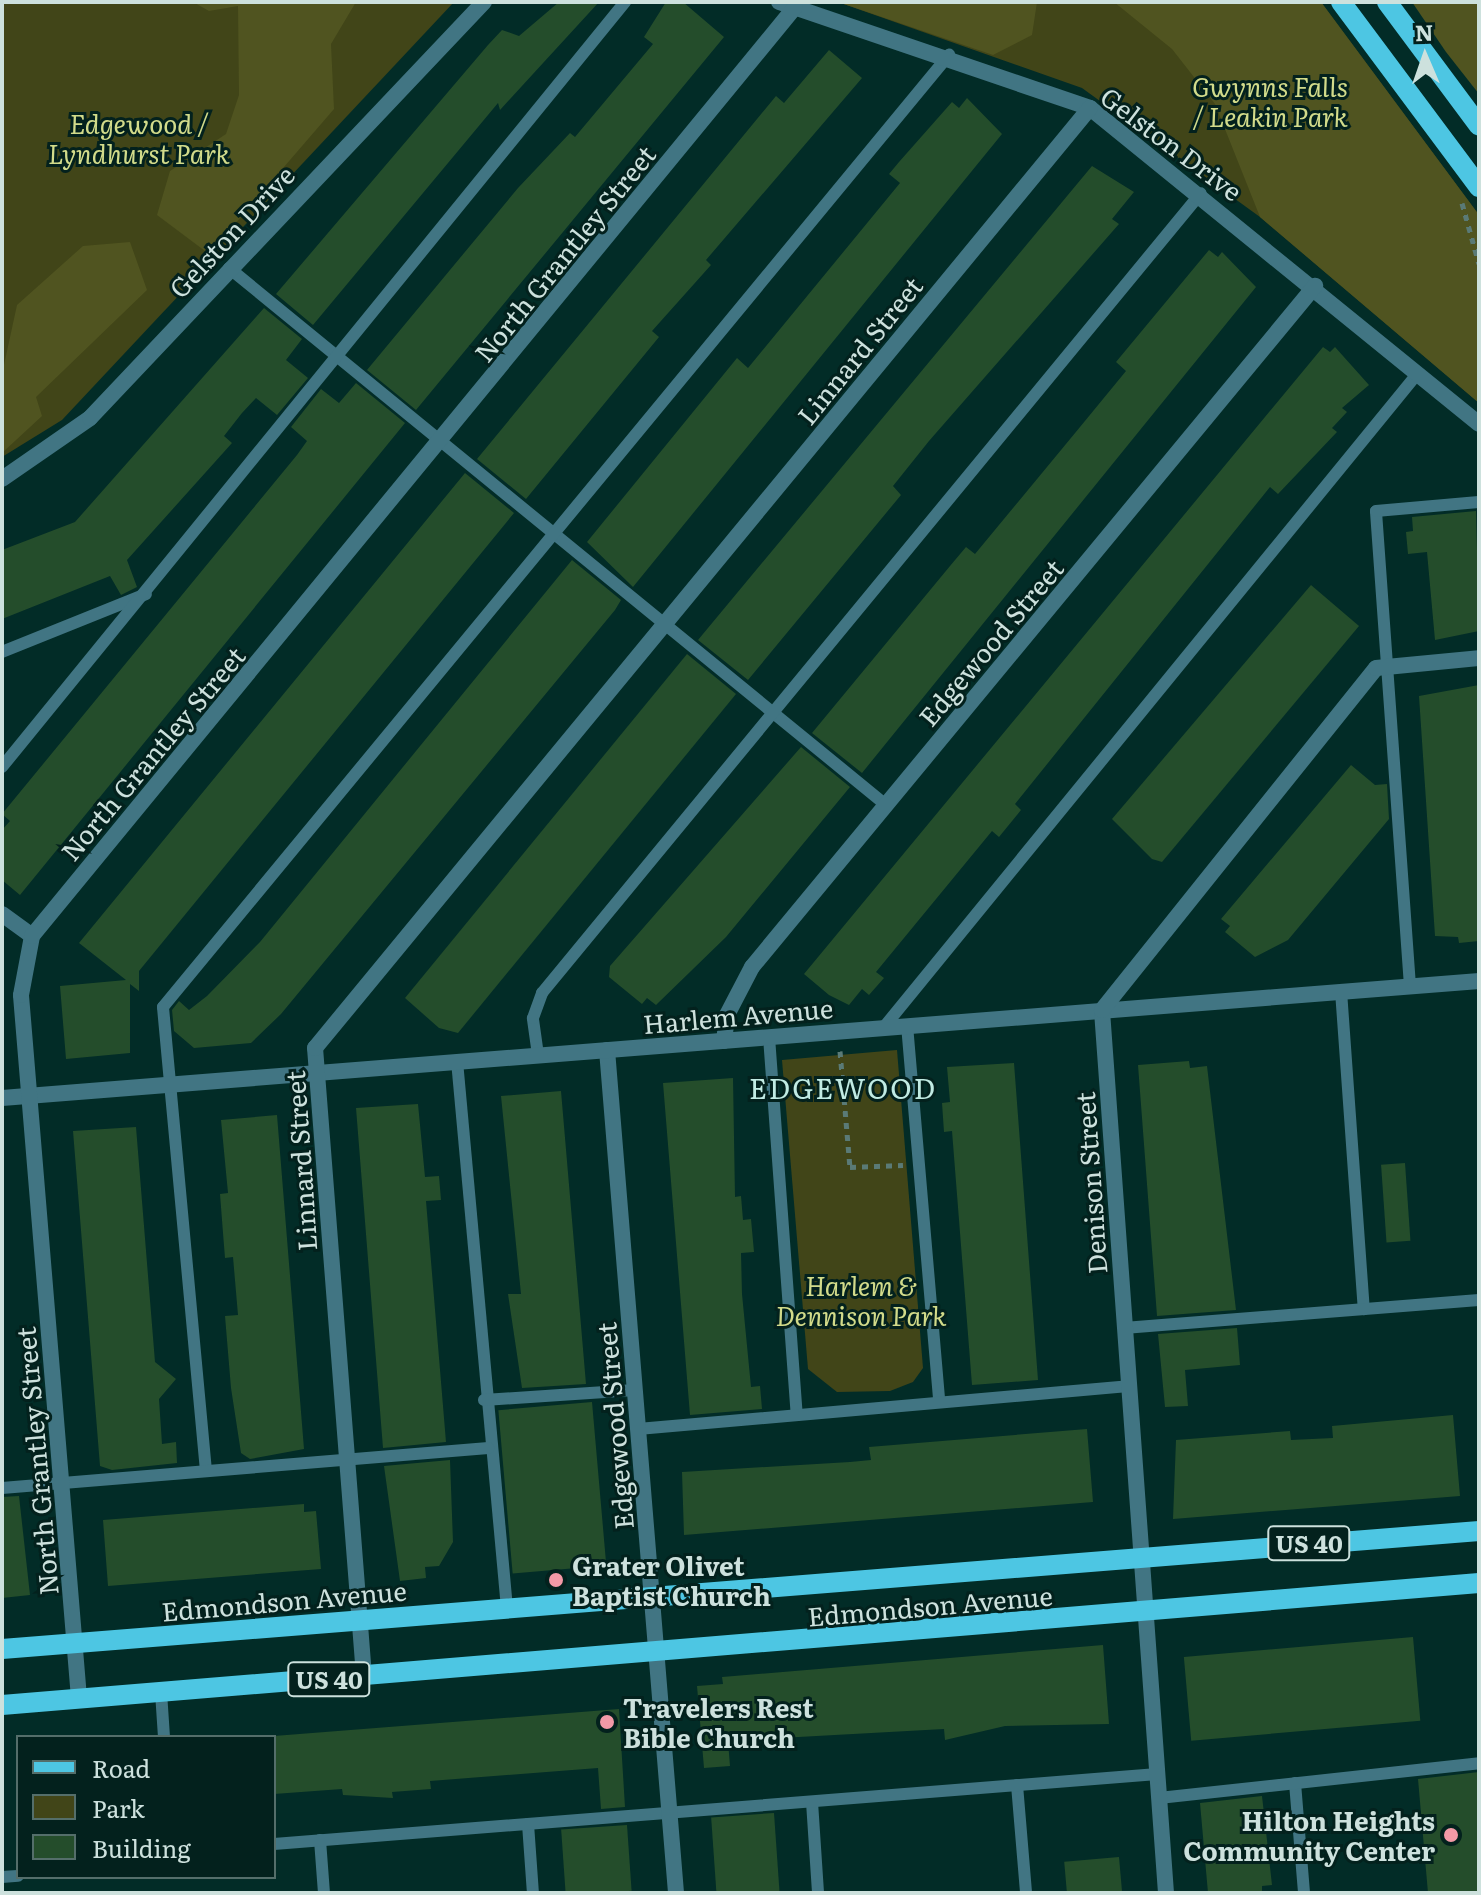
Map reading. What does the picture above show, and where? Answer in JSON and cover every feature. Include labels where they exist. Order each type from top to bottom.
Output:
[{"type":"main road","points":[[1341,2],[1479,187]]},
{"type":"main road","points":[[1387,2],[1479,126]]},
{"type":"main road","name":"Edmondson Avenue","points":[[2,1649],[1479,1531]]},
{"type":"main road","name":"Edmondson Avenue","points":[[2,1705],[1145,1614],[1479,1583]]},
{"type":"street","name":"Gelston Drive","points":[[2,479],[65,440],[484,2]]},
{"type":"street","name":"Gelston Drive","points":[[787,5],[949,55],[1090,108],[1201,193],[1479,424]]},
{"type":"street","name":"North Grantley Street","points":[[79,1698],[21,995],[32,936],[442,441],[787,5]]},
{"type":"street","name":"Linnard Street","points":[[364,1676],[315,1048],[1090,108]]},
{"type":"street","name":"Edgewood Street","points":[[724,1041],[727,1015],[752,967],[1315,286]]},
{"type":"street","points":[[1102,1010],[1376,668],[1479,658]]},
{"type":"street","points":[[2,914],[32,936]]},
{"type":"street","name":"Harlem Avenue","points":[[2,1098],[317,1070],[1479,981]]},
{"type":"street","name":"Denison Street","points":[[1102,1010],[1166,1893]]},
{"type":"street","name":"Edgewood Street","points":[[607,1050],[676,1893]]},
{"type":"lane","points":[[3,762],[149,593],[625,2]]},
{"type":"lane","points":[[206,1471],[163,1007],[949,55]]},
{"type":"lane","points":[[538,1055],[533,1018],[542,993],[775,715],[1201,193]]},
{"type":"lane","points":[[229,268],[886,805]]},
{"type":"lane","points":[[884,1027],[1418,373]]},
{"type":"lane","points":[[1410,986],[1376,511],[1479,502]]},
{"type":"lane","points":[[2,652],[149,593]]},
{"type":"lane","points":[[1341,991],[1364,1309]]},
{"type":"lane","points":[[907,1025],[939,1402]]},
{"type":"lane","points":[[769,1037],[797,1415]]},
{"type":"lane","points":[[457,1061],[488,1448],[507,1608]]},
{"type":"lane","points":[[1124,1328],[1479,1300]]},
{"type":"lane","points":[[638,1429],[1128,1386]]},
{"type":"lane","points":[[484,1400],[635,1390]]},
{"type":"lane","points":[[2,1488],[488,1448]]},
{"type":"lane","points":[[161,1692],[164,1735]]},
{"type":"lane","points":[[1159,1798],[1479,1763]]},
{"type":"lane","points":[[276,1844],[1157,1774]]},
{"type":"lane","points":[[1295,1783],[1304,1893]]},
{"type":"lane","points":[[1017,1785],[1026,1893]]},
{"type":"lane","points":[[812,1802],[818,1893]]},
{"type":"lane","points":[[528,1824],[533,1893]]},
{"type":"lane","points":[[320,1840],[324,1893]]},
{"type":"path","points":[[1461,200],[1479,264]]},
{"type":"path","points":[[840,1050],[850,1167],[912,1164]]},
{"type":"green space","name":"Edgewood / Lyndhurst Park","points":[[2,2],[454,2],[62,420],[2,457]]},
{"type":"green space","points":[[193,2],[356,2],[331,44],[334,109],[209,254],[157,215],[170,171],[226,134],[239,95],[238,6],[209,11]]},
{"type":"green space","name":"Gwynns Falls / Leakin Park","points":[[838,2],[1321,2],[1479,215],[1479,403],[1260,217],[1082,88]]},
{"type":"green space","points":[[838,2],[1037,2],[1032,35],[993,55]]},
{"type":"green space","name":"Gwynns Falls / Leakin Park","points":[[1114,2],[1321,2],[1479,215],[1479,403],[1260,217],[1215,104],[1172,49]]},
{"type":"green space","points":[[1412,2],[1479,2],[1479,94],[1446,52]]},
{"type":"green space","points":[[130,242],[147,290],[36,397],[42,416],[2,453],[2,374],[17,305],[83,246]]},
{"type":"green space","name":"Harlem & Dennison Park","points":[[897,1050],[923,1368],[913,1382],[890,1391],[837,1392],[808,1369],[782,1060]]},
{"type":"building","points":[[559,2],[599,2],[500,110],[498,103],[313,325],[276,294],[502,30],[519,36]]},
{"type":"building","points":[[666,2],[683,2],[724,37],[416,410],[367,370],[518,188],[570,133],[575,137],[653,44],[644,37]]},
{"type":"building","points":[[829,50],[862,78],[706,260],[711,265],[652,331],[659,337],[526,499],[477,459],[776,96],[784,103]]},
{"type":"building","points":[[967,98],[1002,134],[633,587],[587,542],[737,358],[748,368],[900,183],[889,174],[899,162],[952,102],[959,108]]},
{"type":"building","points":[[1092,166],[1134,192],[1112,219],[1119,224],[929,441],[893,486],[901,495],[748,680],[698,640]]},
{"type":"building","points":[[1209,250],[1218,257],[1222,252],[1256,287],[862,773],[812,733],[966,547],[975,554],[1080,427],[1126,371],[1116,362]]},
{"type":"building","points":[[264,308],[302,339],[286,360],[308,378],[277,415],[256,398],[242,413],[224,436],[232,443],[127,560],[137,587],[121,595],[110,576],[2,619],[2,550],[75,522]]},
{"type":"building","points":[[1323,347],[1330,352],[1335,347],[1369,385],[1342,408],[1347,412],[1332,428],[1337,432],[1278,494],[1270,487],[1015,804],[1021,810],[999,837],[992,831],[876,972],[884,978],[869,995],[862,989],[849,1005],[829,995],[804,974]]},
{"type":"building","points":[[356,383],[405,423],[20,895],[2,880],[2,830],[10,821],[2,814],[297,455],[307,441],[291,427],[321,389],[339,403]]},
{"type":"building","points":[[465,473],[514,513],[139,971],[139,991],[130,984],[130,1053],[66,1059],[60,986],[126,980],[79,943]]},
{"type":"building","points":[[1476,511],[1479,631],[1435,640],[1427,552],[1408,554],[1406,532],[1413,531],[1412,517]]},
{"type":"building","points":[[572,560],[621,600],[615,610],[281,1014],[251,1043],[194,1048],[174,1031],[172,1010],[179,1001],[189,1010],[260,942]]},
{"type":"building","points":[[1311,585],[1359,626],[1162,862],[1152,859],[1112,819]]},
{"type":"building","points":[[687,654],[736,694],[458,1033],[439,1028],[405,998]]},
{"type":"building","points":[[1479,685],[1479,941],[1459,943],[1458,937],[1435,936],[1419,696]]},
{"type":"building","points":[[801,747],[850,787],[726,937],[656,1005],[647,998],[642,1004],[609,977],[610,966]]},
{"type":"building","points":[[1351,765],[1375,785],[1387,784],[1389,819],[1288,940],[1255,957],[1225,932],[1230,926],[1221,919]]},
{"type":"building","points":[[1189,1061],[1190,1068],[1207,1066],[1236,1310],[1157,1316],[1138,1065]]},
{"type":"building","points":[[1014,1063],[1038,1380],[972,1385],[952,1131],[944,1132],[942,1103],[950,1102],[947,1067]]},
{"type":"building","points":[[733,1078],[735,1197],[741,1196],[743,1220],[751,1219],[754,1252],[741,1253],[742,1294],[751,1387],[760,1386],[762,1409],[690,1415],[663,1083]]},
{"type":"building","points":[[561,1091],[586,1384],[522,1388],[508,1294],[521,1294],[501,1096]]},
{"type":"building","points":[[418,1104],[425,1177],[439,1176],[441,1200],[426,1201],[446,1442],[383,1448],[356,1108]]},
{"type":"building","points":[[277,1115],[304,1449],[250,1459],[241,1453],[231,1388],[225,1316],[238,1315],[233,1257],[225,1258],[220,1194],[228,1193],[221,1120]]},
{"type":"building","points":[[136,1127],[155,1362],[176,1379],[159,1399],[162,1444],[176,1442],[177,1463],[112,1470],[100,1466],[73,1131]]},
{"type":"building","points":[[1405,1163],[1410,1241],[1386,1242],[1381,1165]]},
{"type":"building","points":[[1237,1328],[1240,1365],[1185,1370],[1188,1406],[1165,1407],[1158,1334]]},
{"type":"building","points":[[592,1402],[606,1565],[513,1574],[498,1410]]},
{"type":"building","points":[[1453,1415],[1460,1496],[1173,1519],[1176,1440],[1290,1431],[1291,1440],[1333,1438],[1332,1426]]},
{"type":"building","points":[[1087,1429],[1093,1502],[684,1535],[682,1472],[871,1460],[869,1447]]},
{"type":"building","points":[[450,1460],[453,1542],[439,1566],[425,1567],[426,1578],[400,1581],[384,1466]]},
{"type":"building","points":[[19,1496],[30,1595],[2,1598],[2,1497]]},
{"type":"building","points":[[304,1504],[304,1512],[316,1511],[321,1569],[108,1586],[103,1520]]},
{"type":"building","points":[[1413,1637],[1420,1721],[1191,1741],[1184,1657]]},
{"type":"building","points":[[1103,1645],[1109,1724],[1005,1726],[945,1740],[944,1729],[728,1741],[730,1766],[704,1768],[697,1686],[723,1684],[722,1677]]},
{"type":"building","points":[[619,1709],[625,1807],[601,1809],[598,1768],[430,1781],[431,1789],[392,1792],[393,1798],[343,1795],[342,1789],[276,1794],[276,1736]]},
{"type":"building","name":"Hilton Heights Community Center","points":[[1479,1772],[1479,1893],[1428,1893],[1418,1779]]},
{"type":"building","points":[[1262,1796],[1272,1885],[1262,1886],[1262,1893],[1208,1893],[1200,1803]]},
{"type":"building","points":[[774,1813],[780,1893],[716,1893],[711,1817]]},
{"type":"building","points":[[627,1825],[632,1891],[566,1893],[561,1830]]},
{"type":"building","points":[[1119,1857],[1122,1893],[1067,1893],[1064,1862]]},
{"type":"place","name":"Grater Olivet Baptist Church","points":[[556,1580]]},
{"type":"place","name":"Travelers Rest Bible Church","points":[[607,1722]]},
{"type":"place","name":"Hilton Heights Community Center","points":[[1451,1835]]},
{"type":"district","name":"EDGEWOOD","points":[[843,1087]]}]
